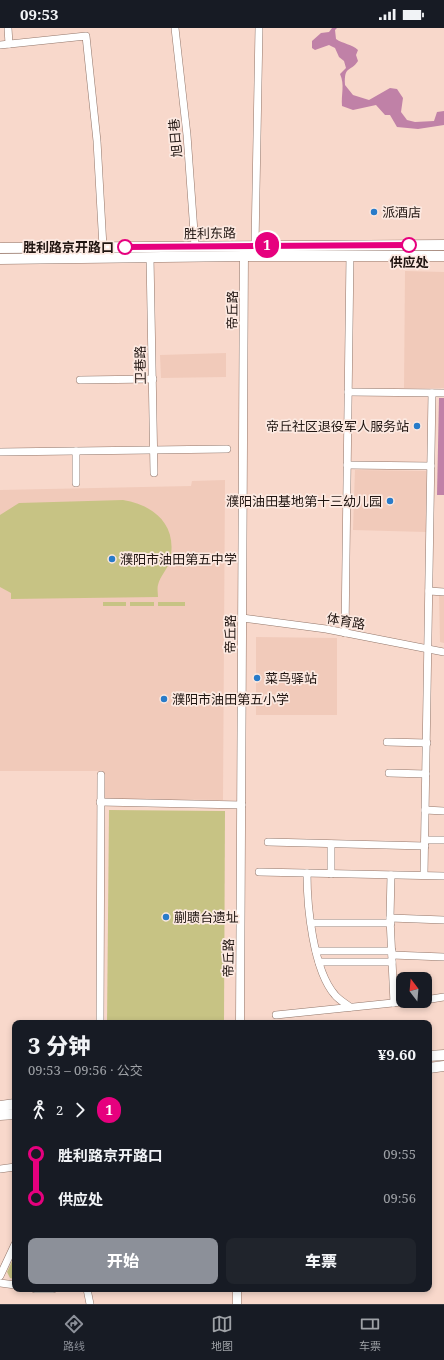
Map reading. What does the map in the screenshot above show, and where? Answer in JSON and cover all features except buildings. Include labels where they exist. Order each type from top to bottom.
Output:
[{"type":"main road","name":"胜利东路","points":[[0,259],[150,257],[244,251],[255,246],[444,245]]},
{"type":"main road","name":"胜利东路","points":[[0,248],[194,246],[244,251],[350,255],[444,256]]},
{"type":"main road","points":[[432,1056],[444,1055]]},
{"type":"main road","points":[[432,1068],[444,1066]]},
{"type":"main road","points":[[0,1106],[12,1104]]},
{"type":"main road","points":[[0,1116],[12,1114]]},
{"type":"street","points":[[8,28],[9,44]]},
{"type":"street","points":[[84,28],[97,141],[103,247]]},
{"type":"street","name":"旭日巷","points":[[176,28],[187,135],[194,246]]},
{"type":"street","points":[[255,246],[259,28]]},
{"type":"street","points":[[0,45],[86,36]]},
{"type":"street","name":"帝丘路","points":[[240,1020],[244,251]]},
{"type":"street","points":[[345,633],[350,255]]},
{"type":"street","name":"卫巷路","points":[[150,257],[154,473]]},
{"type":"street","points":[[80,380],[153,379]]},
{"type":"street","points":[[348,392],[444,393]]},
{"type":"street","points":[[424,875],[429,649],[432,392]]},
{"type":"street","points":[[0,452],[227,448]]},
{"type":"street","points":[[76,451],[76,483]]},
{"type":"street","points":[[347,465],[431,466]]},
{"type":"street","points":[[429,592],[444,592]]},
{"type":"street","name":"体育路","points":[[242,618],[345,633],[444,652]]},
{"type":"street","points":[[388,742],[427,743]]},
{"type":"street","points":[[389,773],[426,774]]},
{"type":"street","points":[[100,1020],[101,774]]},
{"type":"street","points":[[100,802],[242,805]]},
{"type":"street","points":[[425,810],[444,811]]},
{"type":"street","points":[[268,842],[331,844],[425,843],[444,840]]},
{"type":"street","points":[[331,844],[331,874]]},
{"type":"street","points":[[259,872],[444,876]]},
{"type":"street","points":[[307,873],[311,923],[319,962],[335,995],[350,1007]]},
{"type":"street","points":[[276,1015],[394,1003],[391,875]]},
{"type":"street","points":[[311,923],[444,920]]},
{"type":"street","points":[[316,951],[392,956],[444,957]]},
{"type":"street","points":[[319,962],[392,956]]},
{"type":"street","points":[[432,999],[444,997]]},
{"type":"street","points":[[0,1169],[12,1167]]},
{"type":"street","points":[[0,1276],[12,1250]]},
{"type":"street","points":[[0,1283],[12,1285]]},
{"type":"street","points":[[88,1292],[90,1304]]},
{"type":"street","points":[[237,1292],[237,1304]]},
{"type":"shaded area","points":[[332,28],[337,28],[335,30],[336,39],[353,46],[358,50],[356,55],[358,61],[345,74],[345,85],[353,95],[369,100],[390,88],[397,89],[403,98],[401,112],[407,120],[415,122],[434,121],[437,112],[444,111],[444,125],[418,129],[397,127],[390,115],[385,115],[376,105],[353,110],[342,106],[343,86],[340,74],[346,68],[344,61],[339,57],[335,48],[329,45],[315,50],[312,48],[312,41],[321,33],[329,32]]},
{"type":"shaded area","points":[[405,271],[444,272],[444,388],[404,388]]},
{"type":"shaded area","points":[[226,353],[226,377],[161,378],[160,355]]},
{"type":"shaded area","points":[[439,398],[444,398],[444,495],[437,495]]},
{"type":"shaded area","name":"濮阳油田基地第十三幼儿园","points":[[355,470],[426,471],[426,532],[353,530]]},
{"type":"shaded area","name":"濮阳市油田第五中学","points":[[225,480],[223,800],[103,799],[103,771],[0,771],[0,490],[191,486],[192,481]]},
{"type":"shaded area","points":[[123,500],[145,507],[154,512],[167,527],[172,548],[168,566],[159,582],[158,597],[11,599],[11,593],[0,587],[0,515],[19,503]]},
{"type":"shaded area","points":[[439,594],[444,594],[444,643],[440,642]]},
{"type":"shaded area","points":[[103,602],[126,602],[126,606],[103,606]]},
{"type":"shaded area","points":[[130,602],[154,602],[154,606],[130,606]]},
{"type":"shaded area","points":[[158,602],[185,602],[185,606],[158,606]]},
{"type":"shaded area","points":[[256,637],[337,638],[337,715],[256,715]]},
{"type":"shaded area","name":"蒯聩台遗址","points":[[109,810],[225,811],[224,1020],[107,1020]]},
{"type":"shaded area","points":[[12,1261],[12,1278],[10,1278],[7,1272]]},
{"type":"tunnel","points":[[57,253],[96,253]]},
{"type":"bus line","name":"1","points":[[125,247],[356,244],[409,245]]},
{"type":"place","name":"派酒店","points":[[374,212]]},
{"type":"place","name":"供应处","points":[[409,245]]},
{"type":"place","name":"胜利路京开路口","points":[[125,247]]},
{"type":"place","name":"帝丘社区退役军人服务站","points":[[417,426]]},
{"type":"place","name":"濮阳油田基地第十三幼儿园","points":[[390,501]]},
{"type":"place","name":"濮阳市油田第五中学","points":[[112,559]]},
{"type":"place","name":"菜鸟驿站","points":[[257,678]]},
{"type":"place","name":"濮阳市油田第五小学","points":[[164,699]]},
{"type":"place","name":"蒯聩台遗址","points":[[166,917]]}]
